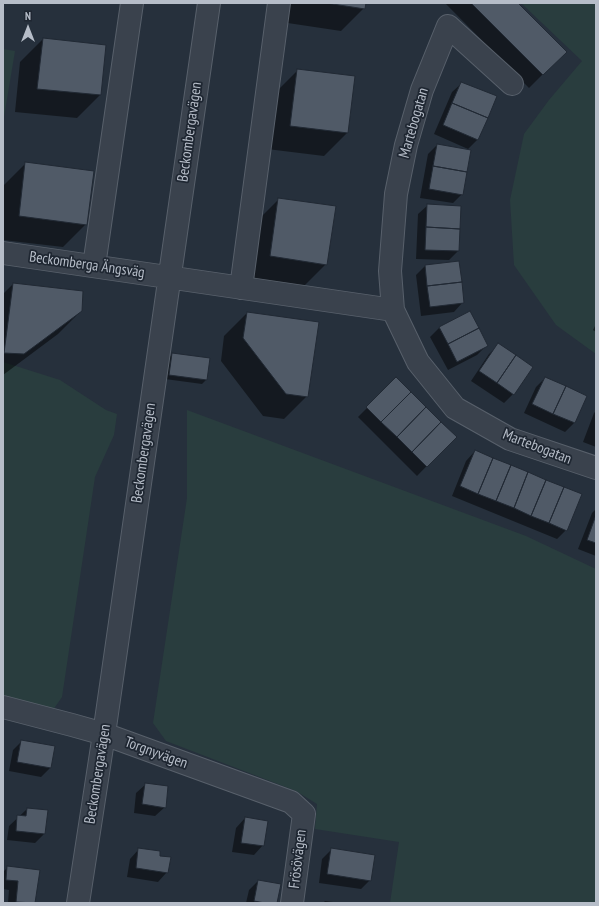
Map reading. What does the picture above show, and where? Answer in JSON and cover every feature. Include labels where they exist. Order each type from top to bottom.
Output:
[{"type":"street","points":[[94,266],[132,3]]},
{"type":"street","name":"Beckombergavägen","points":[[78,903],[104,734],[209,3]]},
{"type":"street","points":[[241,288],[279,3]]},
{"type":"street","name":"Martebogatan","points":[[512,84],[448,26],[422,90],[406,145],[396,194],[390,272],[393,310],[418,362],[455,408],[510,439],[596,468]]},
{"type":"street","name":"Beckomberga Ängsväg","points":[[3,253],[170,277]]},
{"type":"street","points":[[170,277],[393,310]]},
{"type":"street","name":"Torgnyvägen","points":[[3,707],[104,734],[291,802],[304,814]]},
{"type":"street","name":"Frösövägen","points":[[292,903],[304,814]]},
{"type":"green space","points":[[521,3],[596,3],[596,354],[556,325],[514,265],[510,200],[524,134],[549,100],[582,61]]},
{"type":"green space","points":[[3,49],[15,51],[3,123]]},
{"type":"green space","points":[[3,362],[60,380],[106,410],[117,414],[114,435],[95,477],[62,697],[53,710],[3,697]]},
{"type":"green space","points":[[187,410],[526,536],[596,569],[596,903],[390,903],[399,842],[315,829],[317,804],[296,791],[166,741],[153,723],[187,498]]},
{"type":"building","points":[[326,3],[366,3],[365,9]]},
{"type":"building","points":[[471,3],[518,3],[567,52],[543,75]]},
{"type":"building","points":[[43,38],[106,45],[101,95],[37,89]]},
{"type":"building","points":[[297,69],[355,76],[348,133],[290,126]]},
{"type":"building","points":[[461,82],[497,96],[488,118],[452,103]]},
{"type":"building","points":[[452,103],[488,118],[478,140],[443,125]]},
{"type":"building","points":[[437,144],[471,150],[467,172],[433,166]]},
{"type":"building","points":[[25,162],[94,171],[87,225],[19,216]]},
{"type":"building","points":[[433,166],[467,172],[463,195],[429,189]]},
{"type":"building","points":[[278,198],[336,206],[327,265],[270,256]]},
{"type":"building","points":[[427,204],[461,206],[460,229],[426,227]]},
{"type":"building","points":[[426,227],[460,229],[459,251],[425,250]]},
{"type":"building","points":[[459,261],[462,282],[427,286],[425,265]]},
{"type":"building","points":[[462,282],[464,303],[430,307],[427,286]]},
{"type":"building","points":[[13,283],[83,291],[82,311],[24,354],[4,353]]},
{"type":"building","points":[[470,311],[479,328],[448,344],[439,327]]},
{"type":"building","points":[[247,312],[319,322],[308,397],[286,394],[243,338]]},
{"type":"building","points":[[479,328],[488,346],[457,362],[448,344]]},
{"type":"building","points":[[498,343],[516,355],[497,383],[479,371]]},
{"type":"building","points":[[172,353],[210,358],[207,380],[169,375]]},
{"type":"building","points":[[516,355],[533,367],[514,395],[497,383]]},
{"type":"building","points":[[396,377],[411,392],[381,422],[366,407]]},
{"type":"building","points":[[545,377],[566,386],[553,414],[532,404]]},
{"type":"building","points":[[566,386],[587,396],[575,423],[553,414]]},
{"type":"building","points":[[411,392],[426,407],[397,437],[381,422]]},
{"type":"building","points":[[426,407],[441,422],[412,452],[397,437]]},
{"type":"building","points":[[441,422],[457,437],[427,467],[412,452]]},
{"type":"building","points":[[475,450],[493,458],[478,494],[460,486]]},
{"type":"building","points":[[493,458],[511,465],[496,501],[478,494]]},
{"type":"building","points":[[511,465],[528,472],[514,508],[496,501]]},
{"type":"building","points":[[528,472],[546,480],[531,516],[514,508]]},
{"type":"building","points":[[546,480],[564,487],[549,523],[531,516]]},
{"type":"building","points":[[564,487],[582,494],[567,531],[549,523]]},
{"type":"building","points":[[596,515],[596,543],[587,540]]},
{"type":"building","points":[[21,740],[55,746],[51,768],[17,762]]},
{"type":"building","points":[[145,783],[168,786],[166,808],[142,804]]},
{"type":"building","points":[[27,808],[48,810],[45,834],[16,831],[17,815],[26,816]]},
{"type":"building","points":[[245,817],[268,821],[264,846],[241,843]]},
{"type":"building","points":[[138,848],[160,851],[160,856],[171,857],[168,873],[136,868]]},
{"type":"building","points":[[331,848],[375,855],[371,881],[327,874]]},
{"type":"building","points":[[7,866],[40,870],[35,903],[16,902],[18,881],[6,880]]},
{"type":"building","points":[[258,880],[281,884],[277,903],[254,901]]}]
